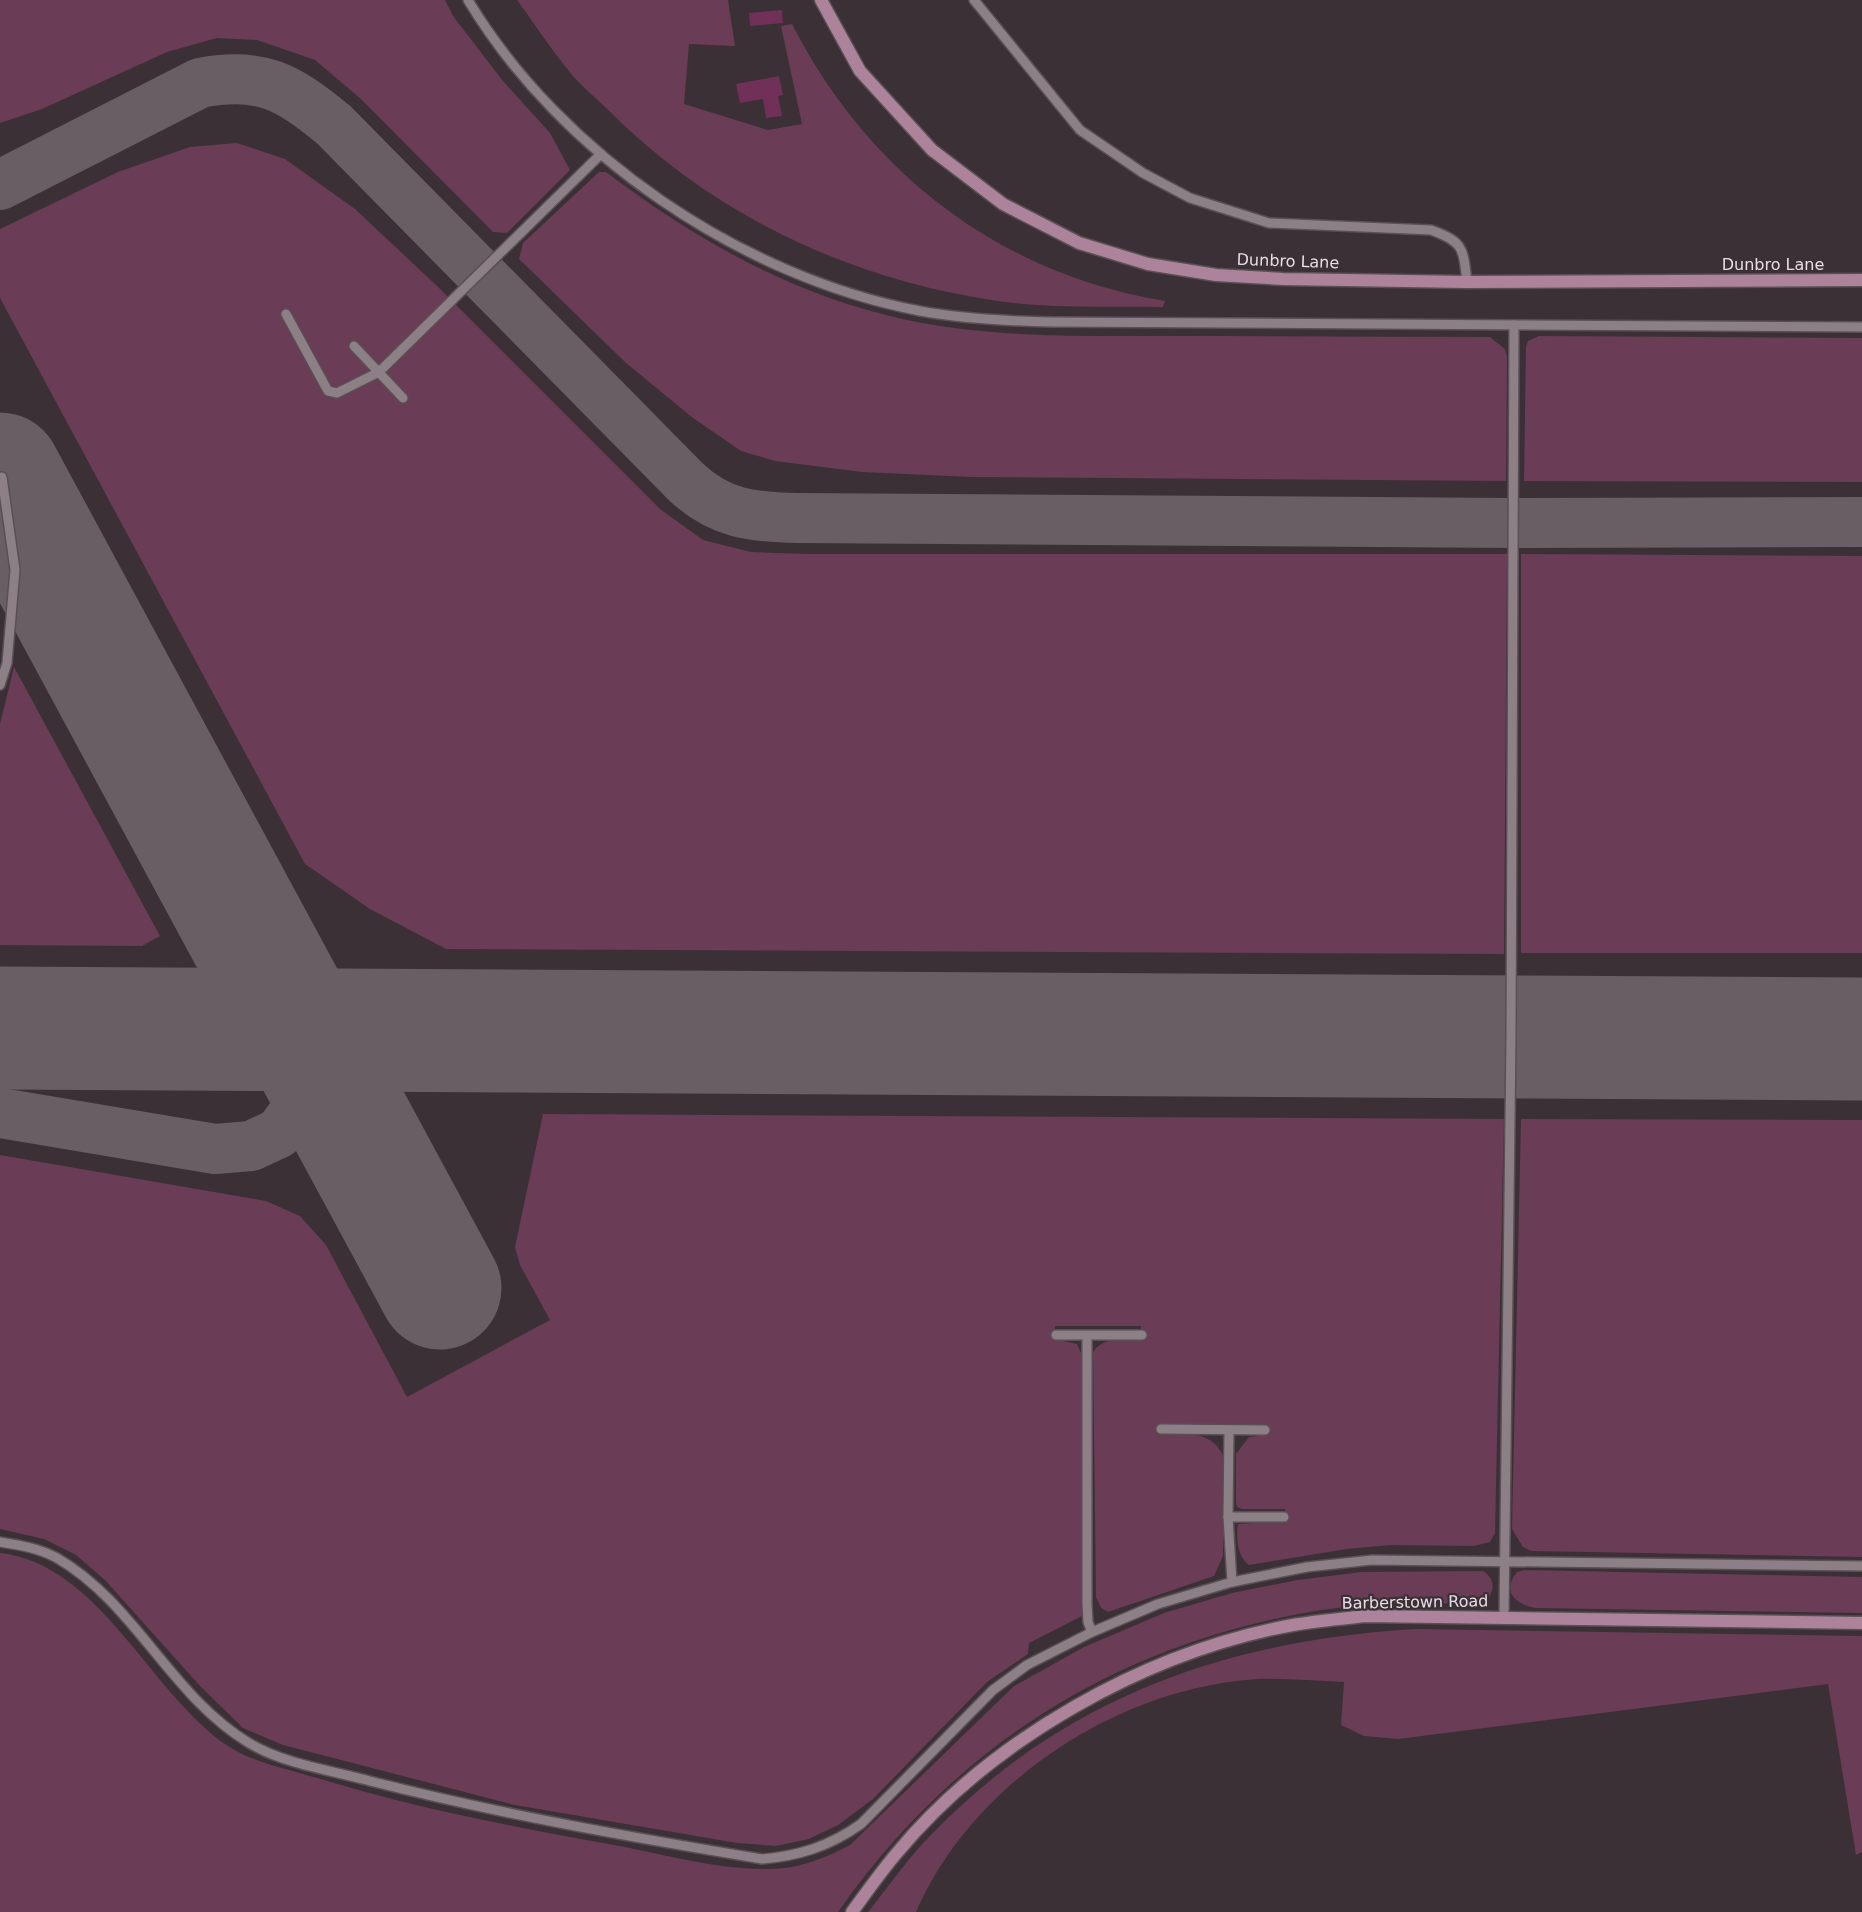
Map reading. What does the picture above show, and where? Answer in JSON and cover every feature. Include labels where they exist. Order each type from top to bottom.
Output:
[{"type":"main road","name":"Dunbro Lane","points":[[821,0],[860,71],[932,150],[1003,204],[1079,243],[1148,264],[1216,275],[1467,282],[1862,280]]},
{"type":"main road","name":"Barberstown Road","points":[[852,1912],[897,1853],[950,1798],[1016,1743],[1080,1702],[1217,1645],[1292,1626],[1365,1616],[1504,1616],[1862,1623]]},
{"type":"lane","points":[[468,0],[499,45],[527,79],[601,154],[661,200],[714,233],[777,265],[850,292],[919,310],[990,320],[1051,322],[1862,327]]},
{"type":"lane","points":[[974,0],[1080,130],[1143,172],[1190,198],[1269,223],[1431,230],[1452,238],[1463,249],[1467,282]]},
{"type":"lane","points":[[286,314],[328,391],[337,393],[379,372],[601,154]]},
{"type":"lane","points":[[1504,1616],[1511,1037],[1514,325]]},
{"type":"lane","points":[[354,346],[403,398]]},
{"type":"lane","points":[[0,685],[7,663],[15,570],[2,477]]},
{"type":"lane","points":[[1056,1335],[1142,1335]]},
{"type":"lane","points":[[1087,1336],[1087,1603],[1088,1622],[1092,1632]]},
{"type":"lane","points":[[1161,1429],[1265,1430]]},
{"type":"lane","points":[[1229,1430],[1228,1516],[1232,1582]]},
{"type":"lane","points":[[1228,1516],[1284,1517]]},
{"type":"lane","points":[[0,1542],[28,1547],[55,1557],[81,1575],[109,1601],[203,1709],[250,1744],[284,1758],[440,1799],[580,1828],[762,1858],[795,1855],[842,1838],[861,1824],[993,1690],[1027,1665],[1092,1632],[1158,1604],[1232,1582],[1307,1568],[1372,1560],[1862,1566]]},
{"type":"shaded area","points":[[0,0],[445,0],[453,16],[503,81],[550,133],[570,170],[507,233],[493,232],[361,99],[315,60],[257,40],[217,38],[167,52],[42,109],[0,123]]},
{"type":"shaded area","points":[[517,0],[728,0],[735,46],[689,44],[684,104],[768,130],[802,124],[781,26],[792,24],[823,78],[859,126],[900,170],[945,208],[995,241],[1048,267],[1105,287],[1165,301],[1163,307],[1055,306],[991,300],[884,275],[833,257],[783,235],[736,210],[691,180],[648,146],[572,75]]},
{"type":"shaded area","points":[[237,143],[285,159],[355,209],[437,286],[660,509],[703,540],[751,552],[808,554],[1507,554],[1504,954],[446,949],[370,909],[305,864],[0,298],[0,229],[118,172],[190,147]]},
{"type":"shaded area","points":[[599,172],[606,172],[640,197],[711,242],[786,281],[865,310],[939,326],[1038,335],[1490,337],[1505,349],[1507,357],[1506,481],[971,477],[862,472],[775,461],[741,451],[693,418],[625,362],[519,259],[523,243]]},
{"type":"shaded area","points":[[1539,336],[1862,338],[1862,482],[1524,481],[1526,347],[1528,341]]},
{"type":"shaded area","points":[[1521,554],[1862,556],[1862,953],[1521,953]]},
{"type":"shaded area","points":[[14,667],[160,936],[142,946],[0,945],[0,724]]},
{"type":"shaded area","points":[[543,1114],[1504,1119],[1495,1533],[1490,1542],[1474,1546],[1390,1545],[1347,1549],[1249,1565],[1242,1557],[1237,1541],[1238,1524],[1285,1521],[1285,1509],[1242,1509],[1237,1507],[1236,1502],[1236,1454],[1249,1437],[1265,1435],[1266,1425],[1161,1424],[1161,1434],[1197,1435],[1212,1442],[1223,1456],[1223,1556],[1214,1576],[1108,1612],[1101,1608],[1096,1597],[1093,1352],[1108,1341],[1141,1339],[1141,1326],[1055,1326],[1054,1339],[1077,1344],[1081,1353],[1082,1616],[1029,1643],[1028,1654],[987,1682],[873,1799],[838,1825],[809,1839],[776,1846],[737,1843],[515,1805],[283,1745],[243,1728],[200,1686],[105,1580],[76,1555],[44,1539],[0,1529],[0,1155],[266,1201],[300,1216],[326,1245],[407,1397],[550,1320],[520,1265],[515,1247]]},
{"type":"shaded area","points":[[1521,1119],[1862,1120],[1862,1557],[1531,1551],[1523,1547],[1512,1529]]},
{"type":"shaded area","points":[[0,1553],[35,1562],[67,1580],[96,1605],[200,1723],[228,1746],[249,1757],[354,1789],[465,1816],[708,1864],[765,1869],[788,1868],[809,1863],[850,1845],[1014,1686],[1084,1647],[1164,1613],[1232,1593],[1298,1580],[1361,1572],[1483,1571],[1490,1577],[1492,1588],[1487,1600],[1476,1603],[1341,1607],[1248,1625],[1177,1647],[1110,1676],[1048,1710],[989,1751],[934,1799],[884,1852],[838,1912],[0,1912]]},
{"type":"shaded area","points":[[1524,1570],[1862,1577],[1862,1613],[1535,1608],[1521,1603],[1512,1595],[1513,1579],[1517,1572]]},
{"type":"shaded area","points":[[1416,1629],[1862,1636],[1862,1852],[1856,1855],[1828,1684],[1398,1739],[1364,1736],[1341,1725],[1344,1682],[1257,1679],[1204,1686],[1153,1701],[1102,1723],[1055,1750],[1012,1784],[973,1822],[941,1865],[916,1912],[868,1912],[931,1835],[982,1787],[1036,1746],[1093,1712],[1153,1684],[1215,1663],[1280,1646],[1347,1635]]},
{"type":"building","points":[[782,10],[783,23],[750,26],[749,13]]},
{"type":"building","points":[[779,76],[783,95],[778,96],[782,116],[766,118],[763,99],[740,103],[736,84]]},
{"type":"taxiway","points":[[0,185],[200,83],[240,79],[273,85],[302,101],[334,125],[686,482],[711,501],[751,515],[797,518],[1515,523],[1862,522]]},
{"type":"taxiway","points":[[1767,1039],[1862,1023]]},
{"type":"taxiway","points":[[0,1113],[215,1149],[251,1146],[279,1133],[296,1110],[307,1089],[307,1042]]},
{"type":"runway","points":[[0,474],[440,1288]]},
{"type":"runway","points":[[0,1028],[1862,1039]]}]
